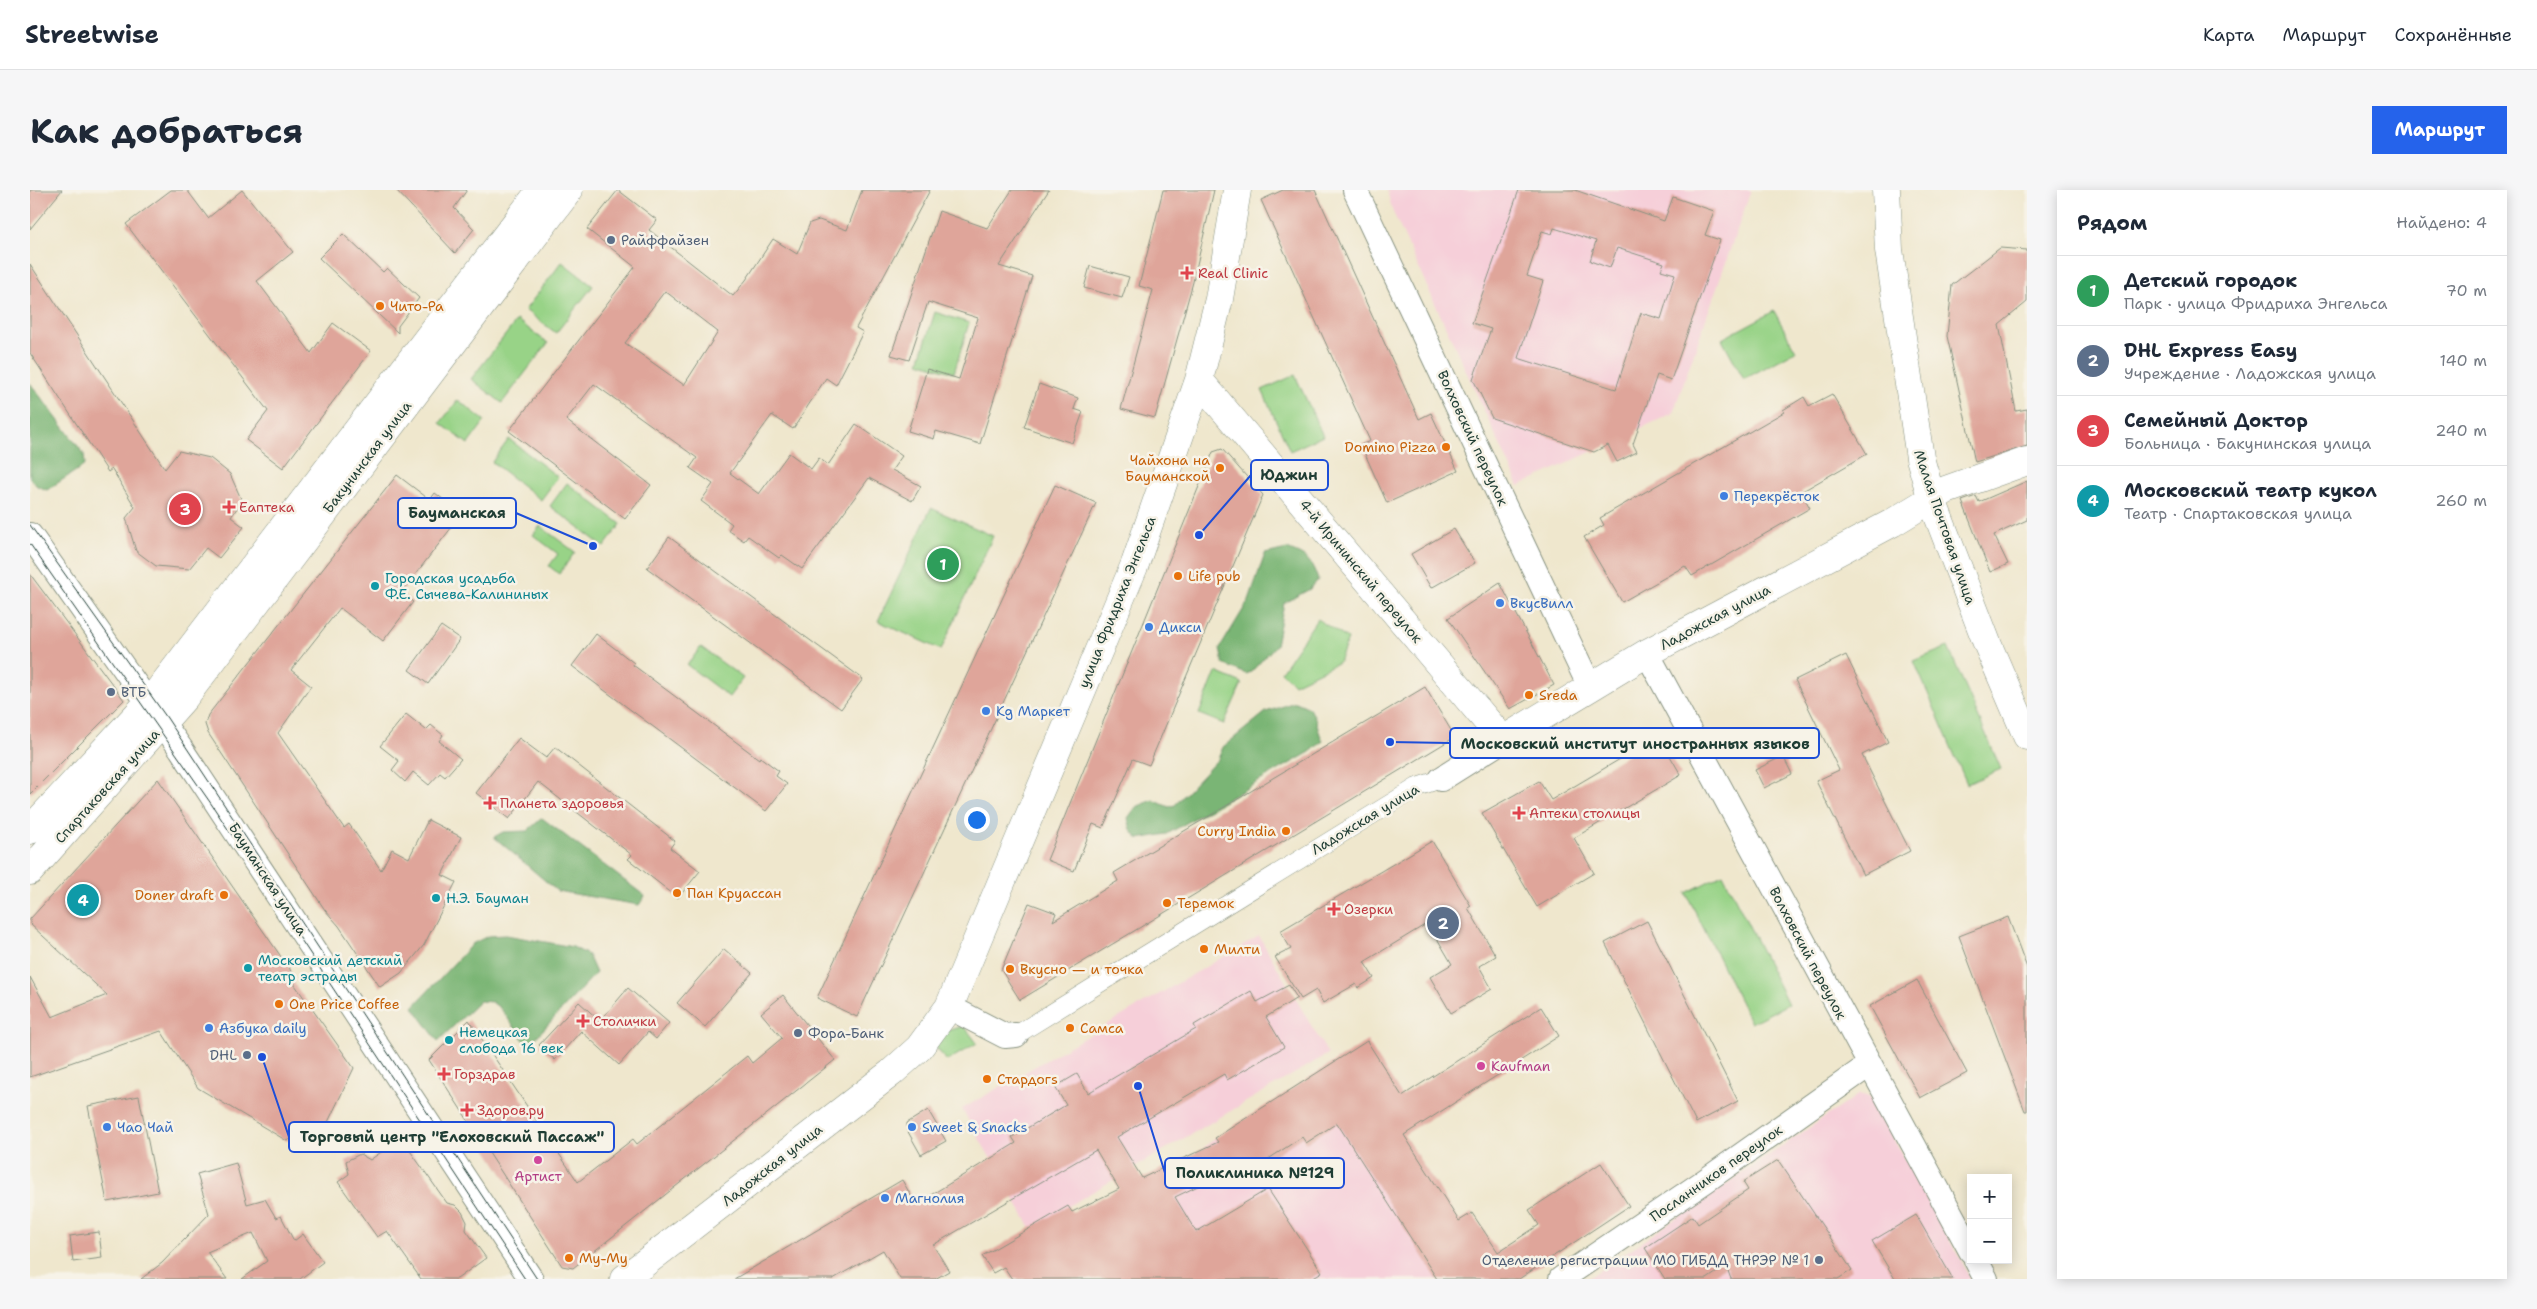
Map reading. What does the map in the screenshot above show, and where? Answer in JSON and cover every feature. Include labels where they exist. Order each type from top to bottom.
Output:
[{"type":"street","name":"Бакунинская улица","points":[[156,713],[541,190]]},
{"type":"street","name":"Бакунинская улица","points":[[156,713],[248,614],[569,190]]},
{"type":"street","name":"улица Фридриха Энгельса","points":[[918,1048],[949,1007],[1135,564],[1199,380],[1219,299],[1237,190]]},
{"type":"street","name":"Волховский переулок","points":[[1355,190],[1590,687]]},
{"type":"street","points":[[1867,190],[1880,217],[1889,250]]},
{"type":"street","name":"Малая Почтовая улица","points":[[1886,190],[1889,250],[1916,444],[1932,500],[1987,643],[2027,736]]},
{"type":"street","name":"4-й Ирининский переулок","points":[[1199,380],[1503,740]]},
{"type":"street","name":"Ладожская улица","points":[[949,1007],[1005,1036],[1016,1035],[1417,787],[1441,779],[1648,653],[1932,500],[1946,490],[2027,461]]},
{"type":"street","name":"Бауманская улица","points":[[30,534],[156,713],[531,1279]]},
{"type":"street","name":"Волховский переулок","points":[[1648,653],[1967,1244]]},
{"type":"street","name":"Спартаковская улица","points":[[30,830],[156,713]]},
{"type":"street","name":"Спартаковская улица","points":[[30,871],[156,713]]},
{"type":"street","name":"Ладожская улица","points":[[624,1279],[891,1074],[918,1048]]},
{"type":"street","name":"Посланников переулок","points":[[1561,1279],[1705,1181],[1869,1065]]},
{"type":"street","points":[[1978,1264],[1986,1279]]},
{"type":"shaded area","points":[[1387,190],[1751,190],[1673,413],[1519,486],[1392,210]]},
{"type":"shaded area","points":[[1259,936],[1328,1054],[1031,1228],[962,1109]]},
{"type":"shaded area","points":[[1367,1041],[1402,1096],[1394,1120],[1459,1221],[1472,1213],[1498,1252],[1539,1225],[1558,1254],[1519,1279],[1144,1279],[1114,1228],[1215,1138]]},
{"type":"shaded area","points":[[1859,1094],[1870,1097],[1971,1279],[1587,1279]]},
{"type":"green space","points":[[562,262],[593,286],[556,333],[525,310]]},
{"type":"green space","points":[[1774,311],[1796,351],[1744,379],[1722,339]]},
{"type":"green space","points":[[935,312],[969,323],[954,373],[919,362]]},
{"type":"green space","points":[[517,320],[548,343],[502,403],[471,379]]},
{"type":"green space","points":[[1295,375],[1323,436],[1290,451],[1262,390]]},
{"type":"green space","points":[[30,383],[84,454],[85,465],[47,490],[37,486],[30,479]]},
{"type":"green space","points":[[458,400],[485,421],[468,444],[440,423]]},
{"type":"green space","points":[[509,439],[558,477],[541,500],[492,462]]},
{"type":"green space","points":[[567,483],[621,524],[604,547],[550,506]]},
{"type":"green space","points":[[931,508],[993,536],[941,650],[878,621]]},
{"type":"green space","points":[[540,526],[575,552],[559,574],[549,566],[558,554],[533,535]]},
{"type":"green space","points":[[1287,549],[1299,554],[1310,563],[1318,580],[1310,589],[1284,603],[1276,645],[1251,672],[1246,674],[1223,664],[1220,648],[1249,600],[1265,554]]},
{"type":"green space","points":[[1317,619],[1348,639],[1339,662],[1294,684],[1281,672]]},
{"type":"green space","points":[[701,647],[743,678],[729,697],[687,665]]},
{"type":"green space","points":[[1948,647],[2001,769],[1967,784],[1914,661]]},
{"type":"green space","points":[[1216,672],[1242,683],[1224,724],[1199,714]]},
{"type":"green space","points":[[1295,702],[1309,708],[1312,712],[1323,741],[1310,752],[1167,834],[1138,839],[1131,830],[1128,818],[1136,807],[1153,800],[1169,807],[1175,805],[1218,759],[1223,747],[1266,712]]},
{"type":"green space","points":[[542,818],[645,896],[639,905],[557,891],[494,837],[503,832],[527,831]]},
{"type":"green space","points":[[1723,874],[1788,1004],[1751,1023],[1686,893]]},
{"type":"green space","points":[[506,935],[573,947],[588,955],[596,973],[528,1046],[501,1009],[492,1002],[480,1001],[438,1041],[413,1007],[472,944],[488,936]]},
{"type":"green space","points":[[964,1026],[977,1043],[947,1061],[934,1045],[946,1031]]},
{"type":"building","points":[[30,190],[62,190],[30,229]]},
{"type":"building","points":[[171,190],[187,190],[208,218],[242,190],[293,252],[257,281],[311,353],[333,323],[371,351],[283,468],[246,440],[268,411],[126,224]]},
{"type":"building","points":[[396,190],[467,190],[454,208],[474,229],[455,253]]},
{"type":"building","points":[[618,190],[657,220],[649,230],[733,296],[773,239],[797,254],[810,223],[819,220],[847,230],[862,190],[930,190],[856,328],[863,332],[836,385],[826,378],[793,429],[772,415],[730,473],[759,494],[789,453],[811,469],[819,458],[828,465],[856,424],[902,456],[892,470],[921,486],[912,501],[869,478],[802,569],[782,555],[779,558],[748,536],[744,541],[728,530],[732,524],[701,501],[713,484],[690,468],[697,458],[594,384],[566,420],[651,485],[625,519],[509,431],[635,267],[587,229]],"holes":[[[665,291],[718,332],[684,385],[625,343]]]},
{"type":"building","points":[[1012,190],[1049,190],[999,266],[1032,276],[980,444],[936,431],[934,439],[908,431],[927,369],[959,379],[978,318],[928,302],[909,360],[891,355],[939,211],[987,228]]},
{"type":"building","points":[[1163,190],[1214,190],[1193,282],[1155,418],[1121,409],[1153,290],[1139,286]]},
{"type":"building","points":[[1283,190],[1315,190],[1419,419],[1431,413],[1458,471],[1387,503],[1361,445],[1370,441],[1261,200]]},
{"type":"building","points":[[1519,190],[1575,190],[1664,221],[1673,197],[1714,211],[1705,235],[1720,240],[1671,380],[1657,375],[1633,444],[1637,452],[1617,462],[1608,445],[1594,452],[1492,418],[1473,379],[1491,329],[1472,323]],"holes":[[[1554,228],[1596,241],[1590,261],[1610,268],[1617,248],[1664,263],[1661,270],[1675,274],[1661,319],[1641,313],[1616,389],[1518,358],[1543,281],[1527,276],[1542,231],[1552,234]]]},
{"type":"building","points":[[343,234],[383,272],[387,268],[419,298],[398,326],[398,333],[319,258]]},
{"type":"building","points":[[2000,248],[2027,250],[2027,302],[1999,325],[2016,411],[2027,409],[2027,446],[1975,462],[1947,336],[1952,285]]},
{"type":"building","points":[[30,264],[165,469],[179,451],[210,458],[230,474],[242,501],[231,517],[244,527],[219,558],[206,548],[189,569],[156,566],[136,551],[126,518],[135,507],[112,469],[108,472],[30,353]]},
{"type":"building","points":[[1090,266],[1129,277],[1122,298],[1084,288]]},
{"type":"building","points":[[1039,384],[1078,398],[1074,409],[1083,412],[1072,443],[1024,427]]},
{"type":"building","points":[[1832,394],[1867,454],[1801,492],[1810,508],[1692,576],[1685,566],[1622,602],[1584,537],[1604,525],[1600,518],[1784,412],[1783,410],[1804,397],[1809,406]]},
{"type":"building","points":[[1222,449],[1263,495],[1149,765],[1133,759],[1103,828],[1093,824],[1074,871],[1047,860],[1213,452]]},
{"type":"building","points":[[397,475],[430,500],[435,493],[462,514],[401,593],[413,602],[383,641],[340,608],[291,670],[311,686],[278,733],[344,828],[349,824],[381,870],[392,849],[409,858],[428,820],[461,837],[442,875],[456,882],[424,945],[401,973],[380,987],[339,926],[325,910],[208,733],[205,724],[208,715]]},
{"type":"building","points":[[2027,481],[2027,520],[1994,535],[2008,564],[1990,572],[1962,501],[1976,496],[1979,502]]},
{"type":"building","points":[[1055,485],[1096,503],[857,1017],[817,998]]},
{"type":"building","points":[[1454,529],[1475,563],[1431,588],[1411,554]]},
{"type":"building","points":[[669,537],[863,679],[841,709],[647,568]]},
{"type":"building","points":[[30,574],[124,700],[30,794]]},
{"type":"building","points":[[1500,583],[1554,685],[1510,709],[1448,618]]},
{"type":"building","points":[[441,626],[460,639],[428,684],[409,670]]},
{"type":"building","points":[[596,634],[634,663],[633,665],[759,759],[760,757],[779,771],[776,776],[787,784],[766,811],[572,666]]},
{"type":"building","points":[[1846,655],[1888,742],[1862,755],[1910,851],[1863,875],[1816,781],[1839,770],[1795,680]]},
{"type":"building","points":[[1425,687],[1455,737],[1020,1000],[1001,970],[1029,903],[1056,913],[1053,921],[1118,881],[1114,873]]},
{"type":"building","points":[[406,714],[426,730],[431,725],[443,735],[439,741],[461,759],[445,777],[440,773],[429,785],[413,772],[405,782],[392,770],[399,761],[380,746]]},
{"type":"building","points":[[1664,733],[1675,751],[1669,754],[1681,775],[1574,838],[1594,873],[1537,907],[1482,813],[1539,781],[1551,800]]},
{"type":"building","points":[[519,738],[546,758],[555,747],[675,841],[670,848],[700,871],[678,898],[628,859],[632,855],[538,782],[509,819],[476,793]]},
{"type":"building","points":[[1783,756],[1792,774],[1764,788],[1755,770]]},
{"type":"building","points":[[158,779],[284,961],[287,960],[295,985],[354,1068],[318,1143],[299,1133],[287,1141],[198,1088],[161,1031],[30,1077],[30,977],[52,1017],[107,995],[30,924],[30,919]]},
{"type":"building","points":[[1432,841],[1471,906],[1468,908],[1496,956],[1479,966],[1492,989],[1451,1013],[1430,977],[1452,964],[1428,923],[1364,962],[1374,978],[1358,988],[1356,984],[1323,1003],[1316,990],[1301,999],[1275,957],[1291,949],[1280,931]]},
{"type":"building","points":[[2008,917],[2027,968],[2027,1111],[2025,1111],[1959,936]]},
{"type":"building","points":[[1647,921],[1738,1101],[1696,1123],[1605,943]]},
{"type":"building","points":[[724,949],[752,973],[705,1027],[677,1003]]},
{"type":"building","points":[[1917,980],[1967,1073],[1920,1098],[1870,1006]]},
{"type":"building","points":[[1289,985],[1297,998],[1266,1017],[1284,1047],[1227,1080],[1224,1074],[1117,1137],[1142,1178],[1218,1142],[1215,1138],[1367,1041],[1402,1096],[1541,1007],[1559,1036],[1404,1135],[1459,1221],[1472,1213],[1498,1252],[1539,1225],[1529,1210],[1601,1163],[1629,1206],[1519,1279],[1437,1279],[1337,1123],[1306,1143],[1302,1137],[1241,1177],[1235,1168],[1175,1197],[1196,1232],[1268,1189],[1322,1272],[1310,1279],[1012,1279],[1004,1267],[993,1273],[982,1256],[1068,1206],[1072,1212],[1119,1189],[1096,1150],[933,1245],[949,1271],[935,1279],[900,1279],[883,1250],[833,1279],[734,1279],[902,1180],[916,1204],[1016,1143],[1012,1137],[1066,1105],[1055,1087],[1077,1074],[1088,1093],[1196,1029],[1194,1025],[1251,991],[1257,1002]]},
{"type":"building","points":[[628,988],[669,1023],[656,1039],[648,1032],[619,1065],[581,1031],[555,1060],[539,1045],[579,1002],[600,1021]]},
{"type":"building","points":[[783,995],[835,1060],[573,1268],[562,1266],[429,1060],[469,1020],[578,1182],[633,1139],[637,1144],[747,1056],[752,1063],[782,1038],[761,1013]]},
{"type":"building","points":[[139,1096],[158,1192],[107,1202],[88,1106]]},
{"type":"building","points":[[928,1110],[946,1141],[921,1155],[907,1130],[907,1123]]},
{"type":"building","points":[[401,1138],[447,1203],[455,1205],[462,1212],[467,1222],[466,1230],[486,1258],[457,1279],[421,1279],[387,1231],[377,1237],[338,1182],[349,1174],[346,1161],[360,1154],[370,1160]]},
{"type":"building","points":[[1778,1160],[1852,1270],[1838,1279],[1731,1279],[1726,1266],[1707,1279],[1665,1279],[1645,1248],[1693,1216],[1698,1224],[1748,1190],[1743,1182]]},
{"type":"building","points":[[236,1163],[247,1204],[265,1199],[276,1218],[281,1216],[294,1241],[303,1234],[323,1262],[300,1279],[242,1279],[267,1261],[253,1233],[207,1252],[227,1279],[141,1279],[162,1263],[209,1214],[197,1174]]},
{"type":"building","points":[[1916,1215],[1953,1279],[1895,1279],[1872,1241]]},
{"type":"building","points":[[99,1232],[102,1258],[73,1262],[70,1236]]},
{"type":"tram line","points":[[30,525],[167,718],[537,1279]]},
{"type":"tram line","points":[[30,544],[212,805],[525,1279]]},
{"type":"place","name":"Райффайзен","points":[[611,240]]},
{"type":"place","name":"Real Clinic","points":[[1187,273]]},
{"type":"place","name":"Чито-Ра","points":[[380,306]]},
{"type":"place","name":"Domino Pizza","points":[[1446,447]]},
{"type":"place","name":"Чайхона на Бауманской","points":[[1220,468]]},
{"type":"place","name":"Перекрёсток","points":[[1724,496]]},
{"type":"place","name":"Еаптека","points":[[229,507]]},
{"type":"place","name":"Семейный Доктор","points":[[185,509]]},
{"type":"place","name":"Юджин","points":[[1199,535]]},
{"type":"place","name":"Бауманская","points":[[593,546]]},
{"type":"place","name":"Детский городок","points":[[943,564]]},
{"type":"place","name":"Life pub","points":[[1178,576]]},
{"type":"place","name":"Городская усадьба Ф.Е. Сычева-Калининых","points":[[375,586]]},
{"type":"place","name":"ВкусВилл","points":[[1500,603]]},
{"type":"place","name":"Дикси","points":[[1149,627]]},
{"type":"place","name":"ВТБ","points":[[111,692]]},
{"type":"place","name":"Sreda","points":[[1529,695]]},
{"type":"place","name":"Kg Маркет","points":[[986,711]]},
{"type":"place","name":"Московский институт иностранных языков","points":[[1390,742]]},
{"type":"place","name":"Планета здоровья","points":[[490,803]]},
{"type":"place","name":"Аптеки столицы","points":[[1519,813]]},
{"type":"place","name":"Curry India","points":[[1286,831]]},
{"type":"place","name":"Пан Круассан","points":[[677,893]]},
{"type":"place","name":"Doner draft","points":[[224,895]]},
{"type":"place","name":"Н.Э. Бауман","points":[[436,898]]},
{"type":"place","name":"Московский театр кукол","points":[[83,900]]},
{"type":"place","name":"Теремок","points":[[1167,903]]},
{"type":"place","name":"Озерки","points":[[1334,909]]},
{"type":"place","name":"DHL Express Easy","points":[[1443,923]]},
{"type":"place","name":"Милти","points":[[1204,949]]},
{"type":"place","name":"Московский детский театр эстрады","points":[[248,968]]},
{"type":"place","name":"Вкусно — и точка","points":[[1010,969]]},
{"type":"place","name":"One Price Coffee","points":[[279,1004]]},
{"type":"place","name":"Столички","points":[[583,1021]]},
{"type":"place","name":"Азбука daily","points":[[209,1028]]},
{"type":"place","name":"Самса","points":[[1070,1028]]},
{"type":"place","name":"Фора-Банк","points":[[798,1033]]},
{"type":"place","name":"Немецкая слобода 16 век","points":[[449,1040]]},
{"type":"place","name":"DHL","points":[[247,1055]]},
{"type":"place","name":"Торговый центр \"Елоховский Пассаж\"","points":[[262,1057]]},
{"type":"place","name":"Kaufman","points":[[1481,1066]]},
{"type":"place","name":"Горздрав","points":[[444,1074]]},
{"type":"place","name":"Стардогs","points":[[987,1079]]},
{"type":"place","name":"Поликлиника №129","points":[[1138,1086]]},
{"type":"place","name":"Здоров.ру","points":[[467,1110]]},
{"type":"place","name":"Чао Чай","points":[[107,1127]]},
{"type":"place","name":"Sweet & Snacks","points":[[912,1127]]},
{"type":"place","name":"Артист","points":[[538,1160]]},
{"type":"place","name":"Магнолия","points":[[885,1198]]},
{"type":"place","name":"Му-Му","points":[[569,1258]]},
{"type":"place","name":"Отделение регистрации МО ГИБДД ТНРЭР № 1","points":[[1819,1260]]}]
